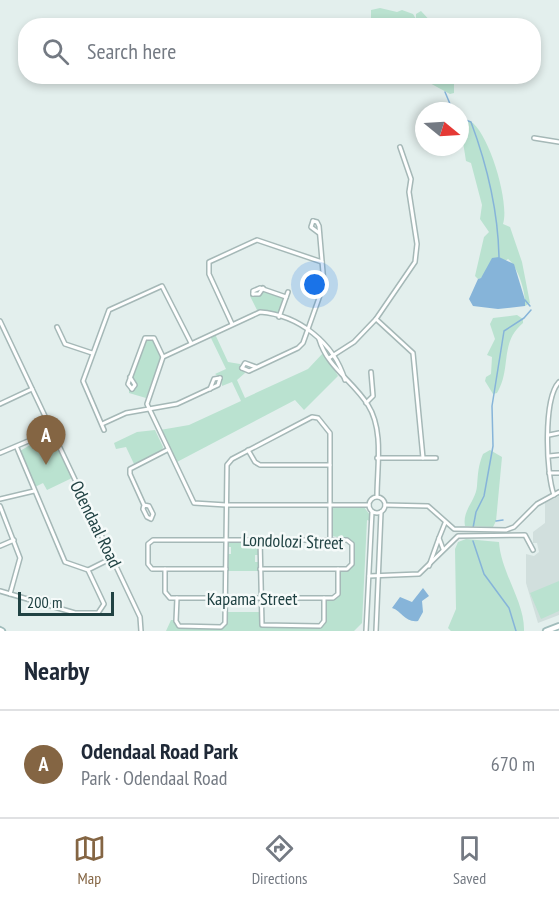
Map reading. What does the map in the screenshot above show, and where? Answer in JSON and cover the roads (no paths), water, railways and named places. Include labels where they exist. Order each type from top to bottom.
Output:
[{"type":"main road","points":[[546,631],[559,626]]},
{"type":"street","points":[[534,138],[559,142]]},
{"type":"street","points":[[329,358],[354,342],[376,319],[415,262],[417,244],[409,192],[411,179],[400,147]]},
{"type":"street","points":[[256,367],[298,348],[303,343],[324,284],[319,233]]},
{"type":"street","points":[[232,324],[209,274],[209,262],[257,240],[321,262]]},
{"type":"street","points":[[104,430],[83,383],[109,310],[159,286],[166,290],[191,343]]},
{"type":"street","points":[[263,288],[287,294],[279,317]]},
{"type":"street","points":[[345,380],[333,355],[308,328],[260,312],[163,357],[148,397],[148,409],[194,503],[369,505]]},
{"type":"street","points":[[376,319],[413,353],[423,458]]},
{"type":"street","name":"Odendaal Road","points":[[0,321],[140,617],[141,631]]},
{"type":"street","points":[[57,327],[65,344],[92,353]]},
{"type":"street","points":[[130,377],[145,338],[154,338],[163,357]]},
{"type":"street","points":[[319,339],[345,380],[366,403],[375,422],[377,496]]},
{"type":"street","points":[[366,403],[373,396],[371,372]]},
{"type":"street","points":[[554,495],[549,473],[550,401],[559,382]]},
{"type":"street","points":[[102,424],[121,415],[177,404],[210,388]]},
{"type":"street","points":[[0,404],[32,389]]},
{"type":"street","points":[[554,389],[559,392]]},
{"type":"street","points":[[226,569],[165,569],[166,595],[177,598],[176,621],[179,626],[220,627],[226,620],[227,464],[248,450],[314,417],[330,432],[330,540]]},
{"type":"street","points":[[0,453],[17,448],[52,431]]},
{"type":"street","points":[[549,435],[559,433]]},
{"type":"street","points":[[0,591],[75,613],[99,613],[104,604],[88,570],[63,560],[17,448]]},
{"type":"street","points":[[144,505],[149,506],[153,514],[151,519],[147,518],[142,509],[144,505],[130,470],[167,450]]},
{"type":"street","points":[[248,450],[258,464],[330,465]]},
{"type":"street","points":[[549,456],[559,455]]},
{"type":"street","points":[[377,458],[436,458]]},
{"type":"street","points":[[549,473],[559,473]]},
{"type":"street","points":[[0,499],[34,491]]},
{"type":"street","points":[[386,505],[426,505],[459,531],[508,530],[537,504],[559,492]]},
{"type":"street","points":[[366,631],[372,512],[369,505],[371,499],[377,496]]},
{"type":"street","points":[[377,496],[382,498],[386,505]]},
{"type":"street","points":[[376,631],[381,512],[386,505]]},
{"type":"street","points":[[0,506],[20,560],[10,594]]},
{"type":"street","points":[[372,512],[381,512]]},
{"type":"street","points":[[429,566],[446,523]]},
{"type":"street","points":[[369,576],[414,576],[429,566],[443,549],[460,536],[525,535],[533,550]]},
{"type":"street","points":[[439,538],[443,549]]},
{"type":"street","points":[[260,539],[262,625],[287,627],[321,625],[324,598]]},
{"type":"street","points":[[0,546],[14,540]]},
{"type":"street","name":"Londolozi Street","points":[[165,569],[149,566],[148,545],[152,540],[348,540],[352,543],[352,565],[347,569],[260,569]]},
{"type":"street","points":[[88,570],[113,558]]},
{"type":"street","name":"Kapama Street","points":[[177,598],[324,598],[337,595],[338,569]]},
{"type":"water","points":[[499,257],[514,264],[525,306],[498,309],[473,306],[469,299],[478,279],[481,278],[492,258]]},
{"type":"water","points":[[423,588],[429,596],[422,601],[423,612],[418,621],[407,619],[392,608],[400,597],[412,602]]},
{"type":"waterway","points":[[445,92],[449,102]]},
{"type":"waterway","points":[[469,121],[491,188],[499,257]]},
{"type":"waterway","points":[[525,300],[530,306]]},
{"type":"waterway","points":[[473,528],[476,512],[484,496],[493,446],[492,406],[504,331],[524,318],[531,310]]},
{"type":"waterway","points":[[496,521],[503,520]]},
{"type":"waterway","points":[[473,541],[484,574],[509,608],[516,631]]},
{"type":"place","name":"Odendaal Road Park","points":[[46,465]]}]
